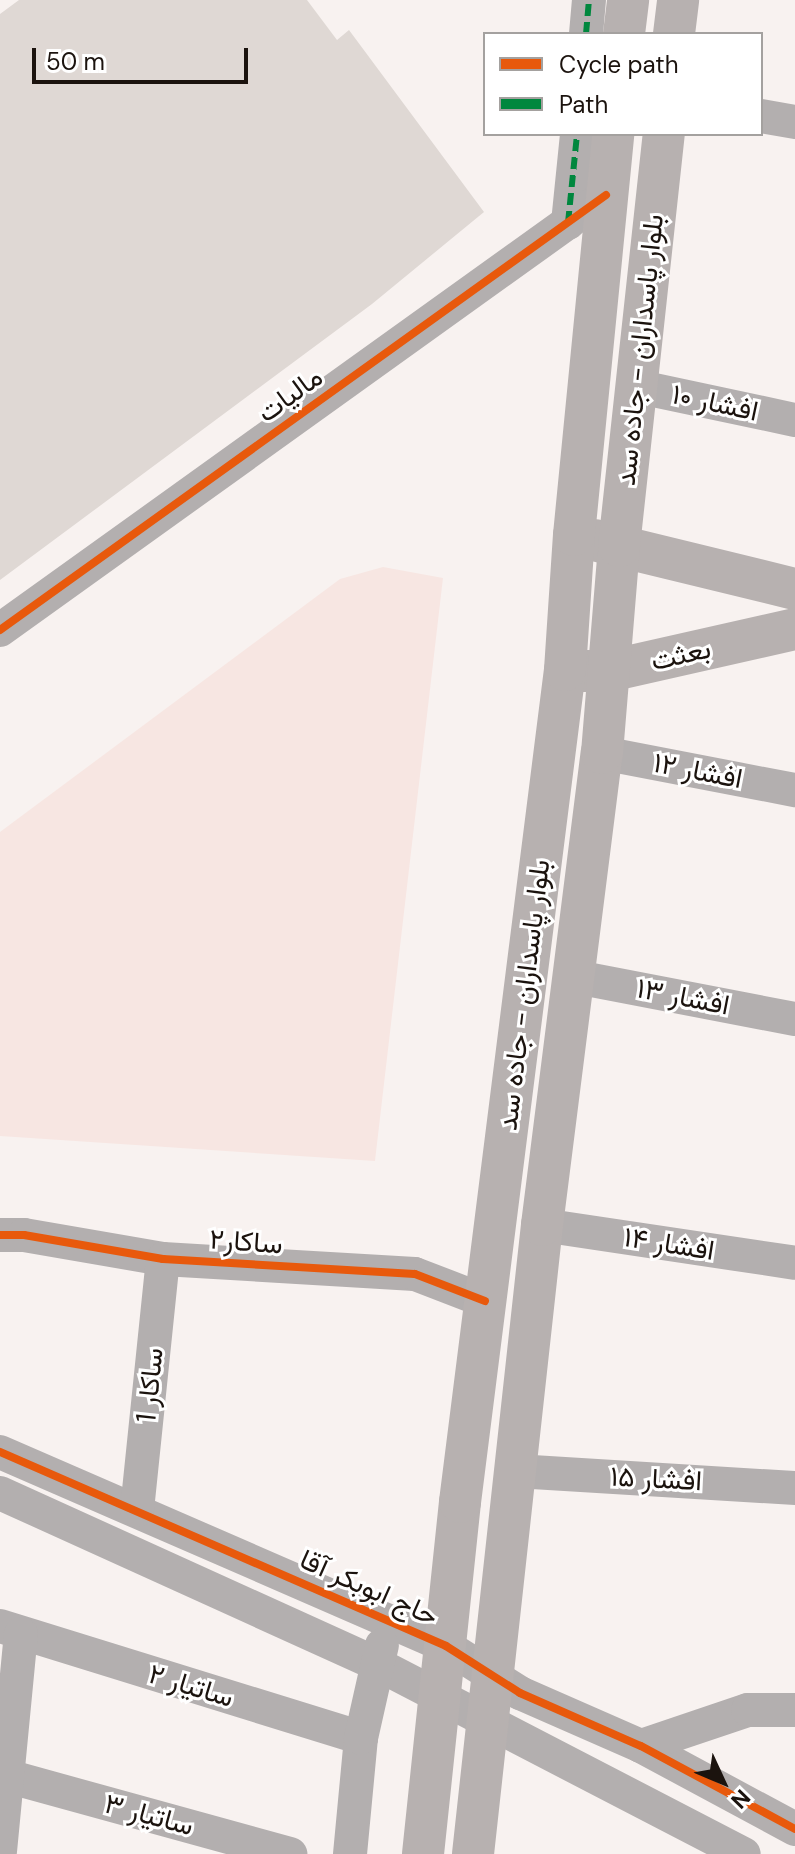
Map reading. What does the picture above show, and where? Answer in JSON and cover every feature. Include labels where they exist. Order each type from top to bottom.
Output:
[{"type":"main road","points":[[624,32],[628,0]]},
{"type":"main road","points":[[674,32],[678,0]]},
{"type":"main road","name":"بلوار پاسداران - جاده سد","points":[[423,1854],[485,1301],[565,670],[574,535],[613,136]]},
{"type":"main road","name":"بلوار پاسداران - جاده سد","points":[[473,1854],[571,976],[602,753],[635,386],[664,136]]},
{"type":"main road","points":[[574,535],[795,589]]},
{"type":"main road","name":"بعثت","points":[[565,670],[609,671],[795,629]]},
{"type":"street","points":[[586,32],[589,0]]},
{"type":"street","points":[[763,116],[795,122]]},
{"type":"street","points":[[568,223],[577,136]]},
{"type":"street","name":"مالیات","points":[[0,630],[606,195]]},
{"type":"street","name":"افشار ۱۰","points":[[635,386],[795,420]]},
{"type":"street","name":"افشار ۱۲","points":[[602,753],[795,790]]},
{"type":"street","name":"افشار ۱۳","points":[[571,976],[795,1019]]},
{"type":"street","name":"افشار ۱۴","points":[[542,1225],[795,1263]]},
{"type":"street","name":"ساکار۲","points":[[0,1235],[24,1235],[163,1259],[415,1274],[485,1301]]},
{"type":"street","name":"ساکار 1","points":[[137,1510],[163,1259]]},
{"type":"street","name":"حاج ابوبکر آقا","points":[[0,1452],[446,1646],[494,1678],[641,1746],[795,1829]]},
{"type":"street","name":"افشار ۱۵","points":[[516,1471],[795,1488]]},
{"type":"street","points":[[0,1493],[377,1664],[744,1854]]},
{"type":"street","points":[[350,1854],[361,1738],[388,1620]]},
{"type":"street","points":[[0,1851],[7,1776],[11,1630]]},
{"type":"street","name":"ساتیار ۲","points":[[11,1630],[361,1738]]},
{"type":"street","points":[[641,1746],[748,1710],[795,1710]]},
{"type":"street","name":"ساتیار ۳","points":[[7,1776],[290,1854]]},
{"type":"shaded area","points":[[383,567],[443,578],[375,1161],[0,1136],[0,832],[340,579]]},
{"type":"building","points":[[19,0],[307,0],[337,40],[349,30],[484,212],[372,304],[0,580],[0,14]]},
{"type":"marked path","points":[[586,32],[589,0]]},
{"type":"marked path","points":[[568,223],[577,136]]},
{"type":"cycle path","points":[[0,630],[606,195]]},
{"type":"cycle path","points":[[0,1235],[24,1235],[163,1259],[415,1274],[485,1301]]},
{"type":"cycle path","points":[[0,1452],[446,1646],[520,1693],[641,1746],[795,1829]]}]
